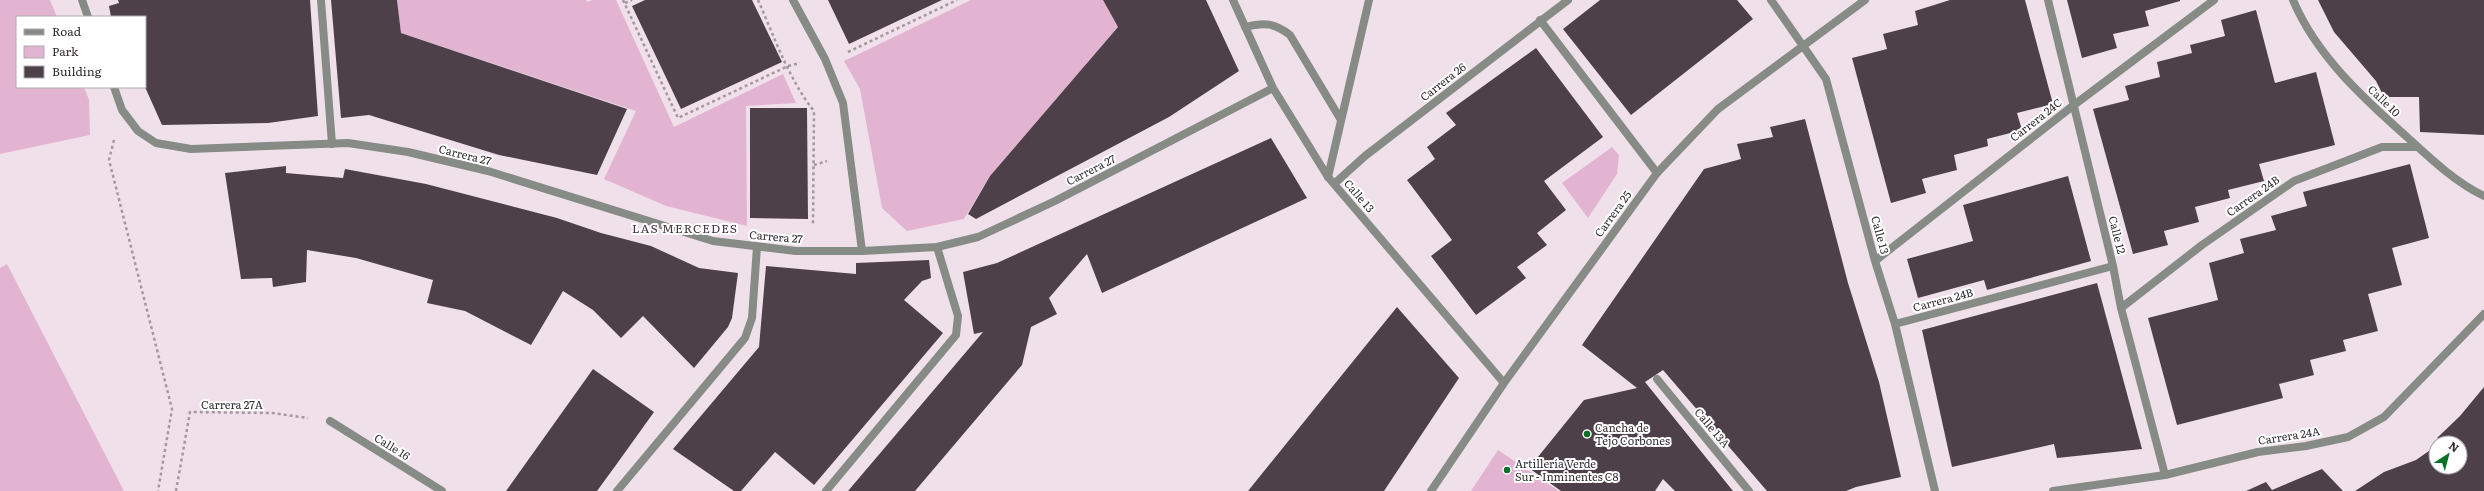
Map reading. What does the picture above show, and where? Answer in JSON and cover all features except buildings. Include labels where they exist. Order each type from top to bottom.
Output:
[{"type":"street","points":[[82,0],[88,16]]},
{"type":"street","points":[[320,0],[332,144]]},
{"type":"street","points":[[793,0],[825,59],[843,103],[862,252]]},
{"type":"street","name":"Calle 13","points":[[1233,0],[1273,88],[1328,177],[1504,383]]},
{"type":"street","points":[[1328,177],[1369,0]]},
{"type":"street","name":"Carrera 26","points":[[1334,184],[1365,156],[1540,20],[1568,0]]},
{"type":"street","name":"Calle 13","points":[[1771,0],[1826,79],[1875,261],[1895,324],[1935,491]]},
{"type":"street","name":"Carrera 25","points":[[1431,491],[1504,383],[1657,173],[1718,109],[1865,0]]},
{"type":"street","name":"Calle 12","points":[[2048,0],[2113,266],[2121,308],[2164,475]]},
{"type":"street","name":"Carrera 24C","points":[[1875,261],[2074,105],[2214,0]]},
{"type":"street","name":"Calle 10","points":[[2292,0],[2298,14],[2334,66],[2371,105],[2465,187],[2484,196]]},
{"type":"street","points":[[1540,20],[1657,173]]},
{"type":"street","points":[[1246,27],[1262,22],[1282,29],[1290,35],[1341,120]]},
{"type":"street","name":"Carrera 27","points":[[114,88],[122,110],[138,131],[156,143],[191,149],[348,143],[408,152],[481,169],[713,241],[796,251],[862,252],[937,247],[978,237],[1055,201],[1273,88]]},
{"type":"street","name":"Carrera 24B","points":[[2121,308],[2202,245],[2294,181],[2382,147],[2417,146]]},
{"type":"street","points":[[617,491],[745,338],[752,318],[757,247]]},
{"type":"street","points":[[826,491],[956,335],[958,316],[937,247]]},
{"type":"street","name":"Carrera 24B","points":[[1895,324],[2113,266]]},
{"type":"street","name":"Carrera 24A","points":[[2053,491],[2164,475],[2258,452],[2306,446],[2348,437],[2384,417],[2484,314]]},
{"type":"street","name":"Calle 13A","points":[[1657,379],[1750,491]]},
{"type":"street","name":"Calle 16","points":[[330,421],[442,491]]},
{"type":"path","points":[[624,0],[678,118],[788,66],[825,59],[846,52],[957,0]]},
{"type":"path","points":[[625,3],[632,0]]},
{"type":"path","points":[[758,0],[788,66],[807,102],[814,111],[813,224]]},
{"type":"path","points":[[122,110],[109,160],[172,409],[158,491]]},
{"type":"path","name":"Carrera 27A","points":[[176,491],[190,412],[272,413],[330,421]]},
{"type":"green space","points":[[0,0],[50,0],[57,16],[16,16],[16,88],[84,88],[89,100],[90,135],[0,154]]},
{"type":"green space","points":[[397,0],[586,0],[587,2],[592,0],[616,0],[674,127],[783,74],[796,103],[746,106],[747,226],[666,206],[604,179],[636,111],[401,33]]},
{"type":"green space","points":[[971,0],[1103,0],[1118,27],[990,176],[964,219],[907,231],[882,208],[860,89],[844,61]]},
{"type":"green space","points":[[1612,147],[1619,155],[1617,174],[1588,218],[1562,183]]},
{"type":"green space","points":[[7,264],[124,491],[0,491],[0,268]]},
{"type":"green space","name":"Artillería Verde Sur - Inminentes C8","points":[[1498,450],[1559,491],[1471,491]]},
{"type":"place","name":"Cancha de Tejo Corbones","points":[[1587,434]]},
{"type":"place","name":"Artillería Verde Sur - Inminentes C8","points":[[1507,470]]},
{"type":"district","name":"LAS MERCEDES","points":[[685,229]]}]
